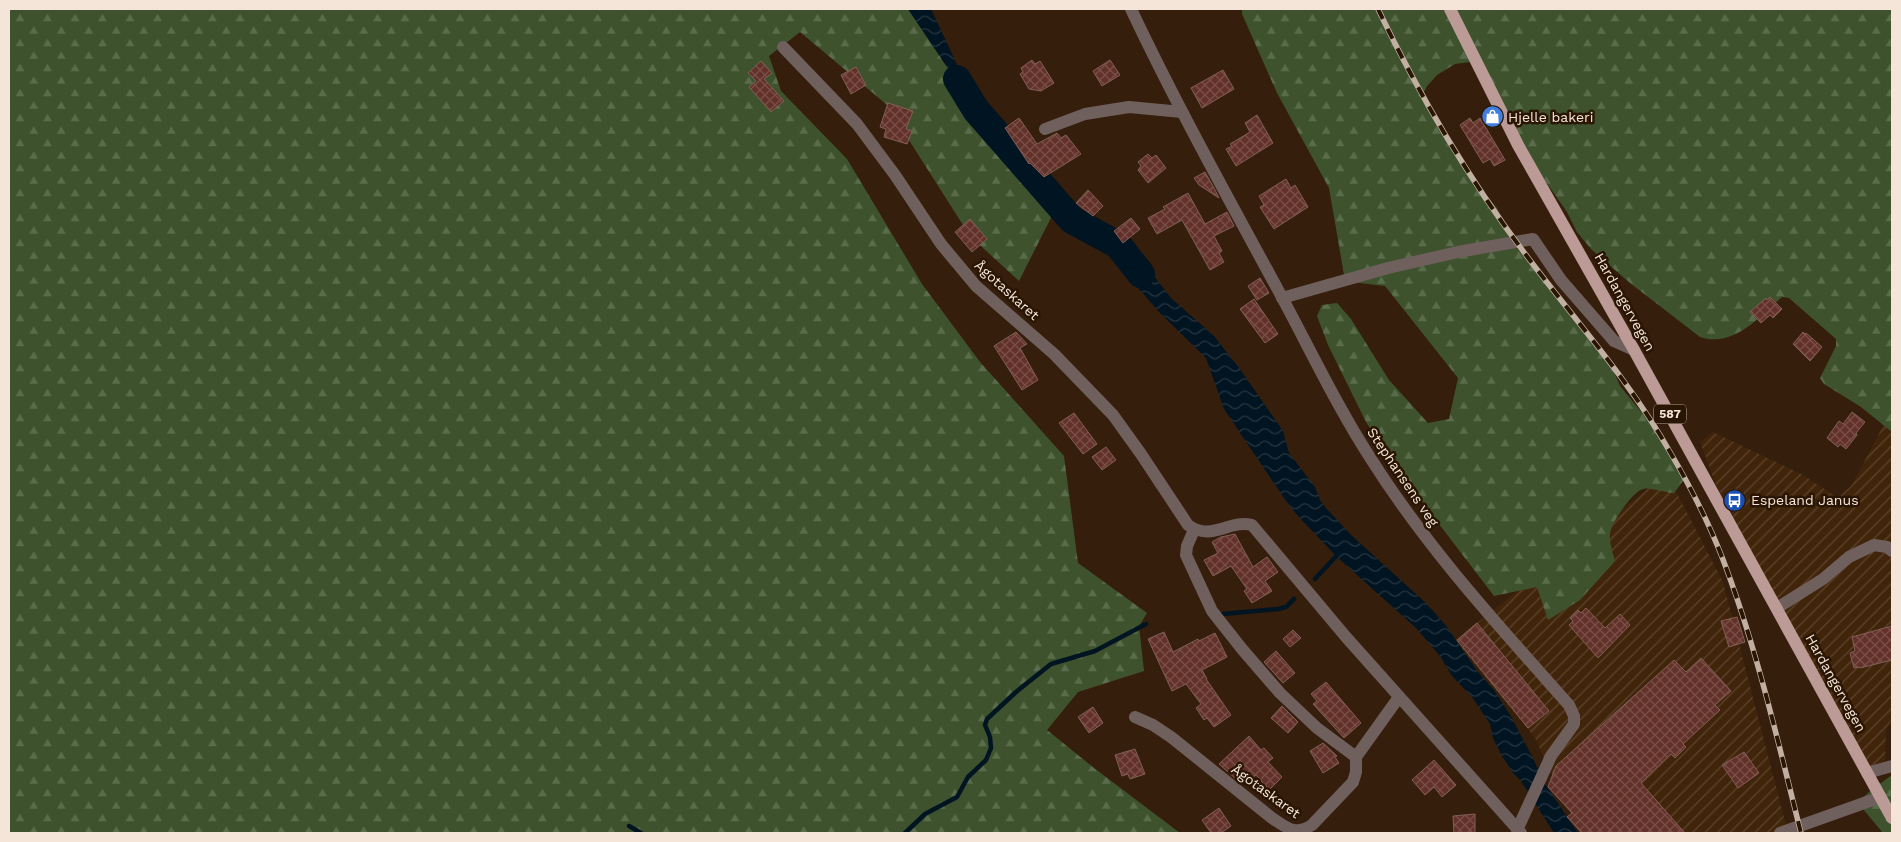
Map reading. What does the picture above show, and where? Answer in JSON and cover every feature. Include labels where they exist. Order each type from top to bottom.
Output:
[{"type":"main road","name":"Hardangervegen","points":[[1450,9],[1518,145],[1778,608],[1892,818]]},
{"type":"street","name":"Stephansens veg","points":[[1131,9],[1182,112],[1337,403],[1371,460],[1454,576],[1568,705],[1574,716],[1574,724],[1551,756],[1519,832]]},
{"type":"street","name":"Ågotaskaret","points":[[783,47],[857,124],[895,174],[941,244],[976,286],[1054,354],[1113,415],[1141,454],[1183,520],[1194,530]]},
{"type":"street","points":[[1045,128],[1085,114],[1129,107],[1182,112]]},
{"type":"street","points":[[1282,298],[1388,268],[1458,252],[1533,239],[1561,280],[1614,341],[1634,350]]},
{"type":"street","points":[[1356,757],[1317,728],[1280,693],[1212,611],[1186,555],[1187,546],[1194,530],[1210,532],[1245,523],[1252,525],[1298,582],[1519,832]]},
{"type":"street","points":[[1778,608],[1823,579],[1849,558],[1874,545],[1887,547],[1892,551]]},
{"type":"street","name":"Ågotaskaret","points":[[1135,717],[1153,725],[1171,737],[1272,818],[1289,829],[1296,831],[1304,830],[1312,825],[1353,782],[1356,772],[1356,757],[1399,697]]},
{"type":"street","points":[[1867,772],[1892,766]]},
{"type":"street","points":[[1780,833],[1881,797]]},
{"type":"shaded area","points":[[1884,424],[1892,432],[1892,720],[1886,729],[1885,760],[1867,773],[1730,522],[1700,442],[1713,432],[1803,475],[1838,498],[1852,485]]},
{"type":"shaded area","points":[[1667,474],[1723,582],[1788,833],[1580,833],[1535,738],[1455,640]]},
{"type":"green space","points":[[9,9],[908,9],[976,110],[1058,204],[1019,281],[970,236],[886,104],[800,32],[769,56],[781,91],[847,159],[922,284],[980,362],[1064,456],[1078,563],[1147,613],[1139,626],[1144,671],[1078,692],[1047,730],[1180,833],[9,833]]},
{"type":"green space","points":[[1242,9],[1892,9],[1892,432],[1861,407],[1824,384],[1820,378],[1836,346],[1836,339],[1789,298],[1782,297],[1745,329],[1724,338],[1712,339],[1700,337],[1630,283],[1591,249],[1577,232],[1567,212],[1532,162],[1470,62],[1455,64],[1437,75],[1427,86],[1424,92],[1427,107],[1443,126],[1466,173],[1497,208],[1512,243],[1569,307],[1603,352],[1620,386],[1656,430],[1670,456],[1684,474],[1683,481],[1674,493],[1643,489],[1628,501],[1611,529],[1610,541],[1615,561],[1580,600],[1548,620],[1537,587],[1494,596],[1410,486],[1366,422],[1328,345],[1317,316],[1322,305],[1337,303],[1351,319],[1389,380],[1428,423],[1449,419],[1458,378],[1385,286],[1342,281],[1345,280],[1329,188],[1277,93],[1242,14]]},
{"type":"green space","points":[[1892,775],[1892,833],[1883,833],[1858,803],[1870,791]]},
{"type":"water","points":[[908,9],[931,9],[976,110]]},
{"type":"water","points":[[1118,245],[1133,254],[1147,267],[1171,298],[1214,336],[1240,369],[1283,431],[1289,453],[1315,487],[1325,507],[1351,535],[1427,604],[1447,627],[1478,672],[1494,690],[1510,715],[1543,781],[1578,833],[1554,833],[1521,781],[1513,773],[1502,756],[1493,738],[1490,724],[1472,697],[1452,676],[1440,656],[1416,628],[1337,557],[1286,501],[1224,409],[1206,358],[1159,312],[1120,267]]},
{"type":"building","points":[[1032,60],[1035,64],[1040,61],[1054,83],[1041,91],[1029,89],[1020,74],[1023,72],[1021,68]]},
{"type":"building","points":[[1110,60],[1120,75],[1102,86],[1093,71]]},
{"type":"building","points":[[761,61],[772,73],[764,79],[784,101],[771,112],[749,87],[756,81],[748,73]]},
{"type":"building","points":[[856,67],[866,85],[851,94],[841,75]]},
{"type":"building","points":[[1223,70],[1234,89],[1202,108],[1191,88]]},
{"type":"building","points":[[888,103],[913,111],[906,129],[912,131],[907,144],[884,137],[886,129],[880,127]]},
{"type":"building","points":[[1257,115],[1273,143],[1236,166],[1226,149],[1232,146],[1230,144],[1250,132],[1245,123]]},
{"type":"building","points":[[1019,118],[1037,144],[1057,133],[1061,138],[1066,135],[1081,154],[1044,177],[1029,164],[1005,128]]},
{"type":"building","points":[[1470,118],[1473,123],[1480,118],[1505,160],[1494,166],[1490,159],[1483,163],[1460,125]]},
{"type":"building","points":[[1148,154],[1152,158],[1156,155],[1166,168],[1148,183],[1138,170],[1141,166],[1138,162]]},
{"type":"building","points":[[1205,172],[1219,198],[1199,185],[1194,178]]},
{"type":"building","points":[[1286,179],[1291,188],[1295,185],[1308,207],[1274,229],[1260,207],[1264,205],[1259,196]]},
{"type":"building","points":[[1088,190],[1103,206],[1093,216],[1076,203]]},
{"type":"building","points":[[1188,193],[1205,224],[1227,212],[1234,226],[1214,236],[1222,251],[1219,253],[1224,262],[1210,270],[1182,220],[1157,234],[1148,218]]},
{"type":"building","points":[[1131,218],[1140,229],[1123,243],[1114,231]]},
{"type":"building","points":[[970,219],[987,239],[972,252],[955,232]]},
{"type":"building","points":[[1260,278],[1269,293],[1257,300],[1248,286]]},
{"type":"building","points":[[1770,297],[1782,309],[1773,318],[1770,315],[1761,323],[1750,312],[1766,298],[1767,300]]},
{"type":"building","points":[[1254,299],[1278,334],[1265,343],[1240,309]]},
{"type":"building","points":[[1016,332],[1027,344],[1020,348],[1038,380],[1022,390],[994,346]]},
{"type":"building","points":[[1803,332],[1822,347],[1810,361],[1793,344]]},
{"type":"building","points":[[1852,412],[1865,422],[1846,449],[1840,444],[1838,447],[1827,438],[1839,421],[1843,424]]},
{"type":"building","points":[[1074,413],[1097,444],[1083,454],[1059,423]]},
{"type":"building","points":[[1106,447],[1116,460],[1102,470],[1092,457]]},
{"type":"building","points":[[1235,534],[1253,567],[1267,557],[1278,572],[1265,581],[1272,591],[1252,603],[1244,591],[1247,589],[1231,566],[1213,576],[1204,560],[1218,553],[1212,542],[1221,537]]},
{"type":"building","points":[[1586,608],[1605,628],[1620,614],[1630,625],[1598,658],[1569,625],[1573,621],[1570,618],[1578,610],[1581,613]]},
{"type":"building","points":[[1737,617],[1745,642],[1729,647],[1721,621]]},
{"type":"building","points":[[1477,623],[1549,711],[1528,728],[1457,640]]},
{"type":"building","points":[[1892,626],[1892,660],[1854,668],[1850,653],[1855,651],[1852,637]]},
{"type":"building","points":[[1293,630],[1301,638],[1290,647],[1283,639]]},
{"type":"building","points":[[1164,632],[1173,652],[1198,639],[1199,641],[1215,633],[1227,657],[1202,670],[1206,679],[1231,715],[1214,727],[1207,718],[1204,720],[1196,708],[1201,704],[1186,684],[1172,691],[1148,639]]},
{"type":"building","points":[[1276,651],[1295,673],[1283,683],[1264,662]]},
{"type":"building","points":[[1701,658],[1731,691],[1715,705],[1720,710],[1683,744],[1686,747],[1675,758],[1671,754],[1641,783],[1685,833],[1582,833],[1567,817],[1572,813],[1548,787],[1556,766],[1674,660],[1686,672]]},
{"type":"building","points":[[1326,682],[1361,723],[1344,738],[1313,704],[1317,701],[1311,694]]},
{"type":"building","points":[[1282,706],[1298,722],[1288,733],[1271,718]]},
{"type":"building","points":[[1093,707],[1103,723],[1089,733],[1078,717]]},
{"type":"building","points":[[1249,736],[1261,750],[1264,748],[1273,758],[1268,762],[1282,777],[1269,790],[1256,775],[1251,779],[1244,772],[1236,779],[1219,764]]},
{"type":"building","points":[[1323,743],[1337,756],[1335,757],[1339,763],[1323,773],[1310,751]]},
{"type":"building","points":[[1135,749],[1145,774],[1130,779],[1128,774],[1122,776],[1115,755]]},
{"type":"building","points":[[1744,752],[1759,773],[1738,788],[1722,765]]},
{"type":"building","points":[[1434,760],[1456,785],[1442,797],[1434,787],[1425,795],[1412,780]]},
{"type":"building","points":[[1219,808],[1231,826],[1221,833],[1211,833],[1202,820]]},
{"type":"building","points":[[1475,814],[1475,833],[1454,833],[1453,816]]},
{"type":"waterway","points":[[957,79],[976,110],[1072,220],[1118,245],[1141,274]]},
{"type":"waterway","points":[[1315,579],[1340,552]]},
{"type":"waterway","points":[[1223,614],[1278,609],[1286,607],[1294,599]]},
{"type":"waterway","points":[[905,833],[925,814],[957,797],[968,777],[986,760],[991,748],[990,737],[985,725],[987,719],[1016,692],[1051,664],[1095,651],[1146,624]]},
{"type":"waterway","points":[[629,826],[641,833]]},
{"type":"railway","points":[[1378,9],[1410,73],[1464,166],[1526,255],[1620,375],[1654,426],[1692,491],[1722,557],[1745,624],[1766,694],[1801,833]]},
{"type":"place","name":"Hjelle bakeri","points":[[1492,117]]},
{"type":"place","name":"Espeland Janus","points":[[1735,500]]}]
